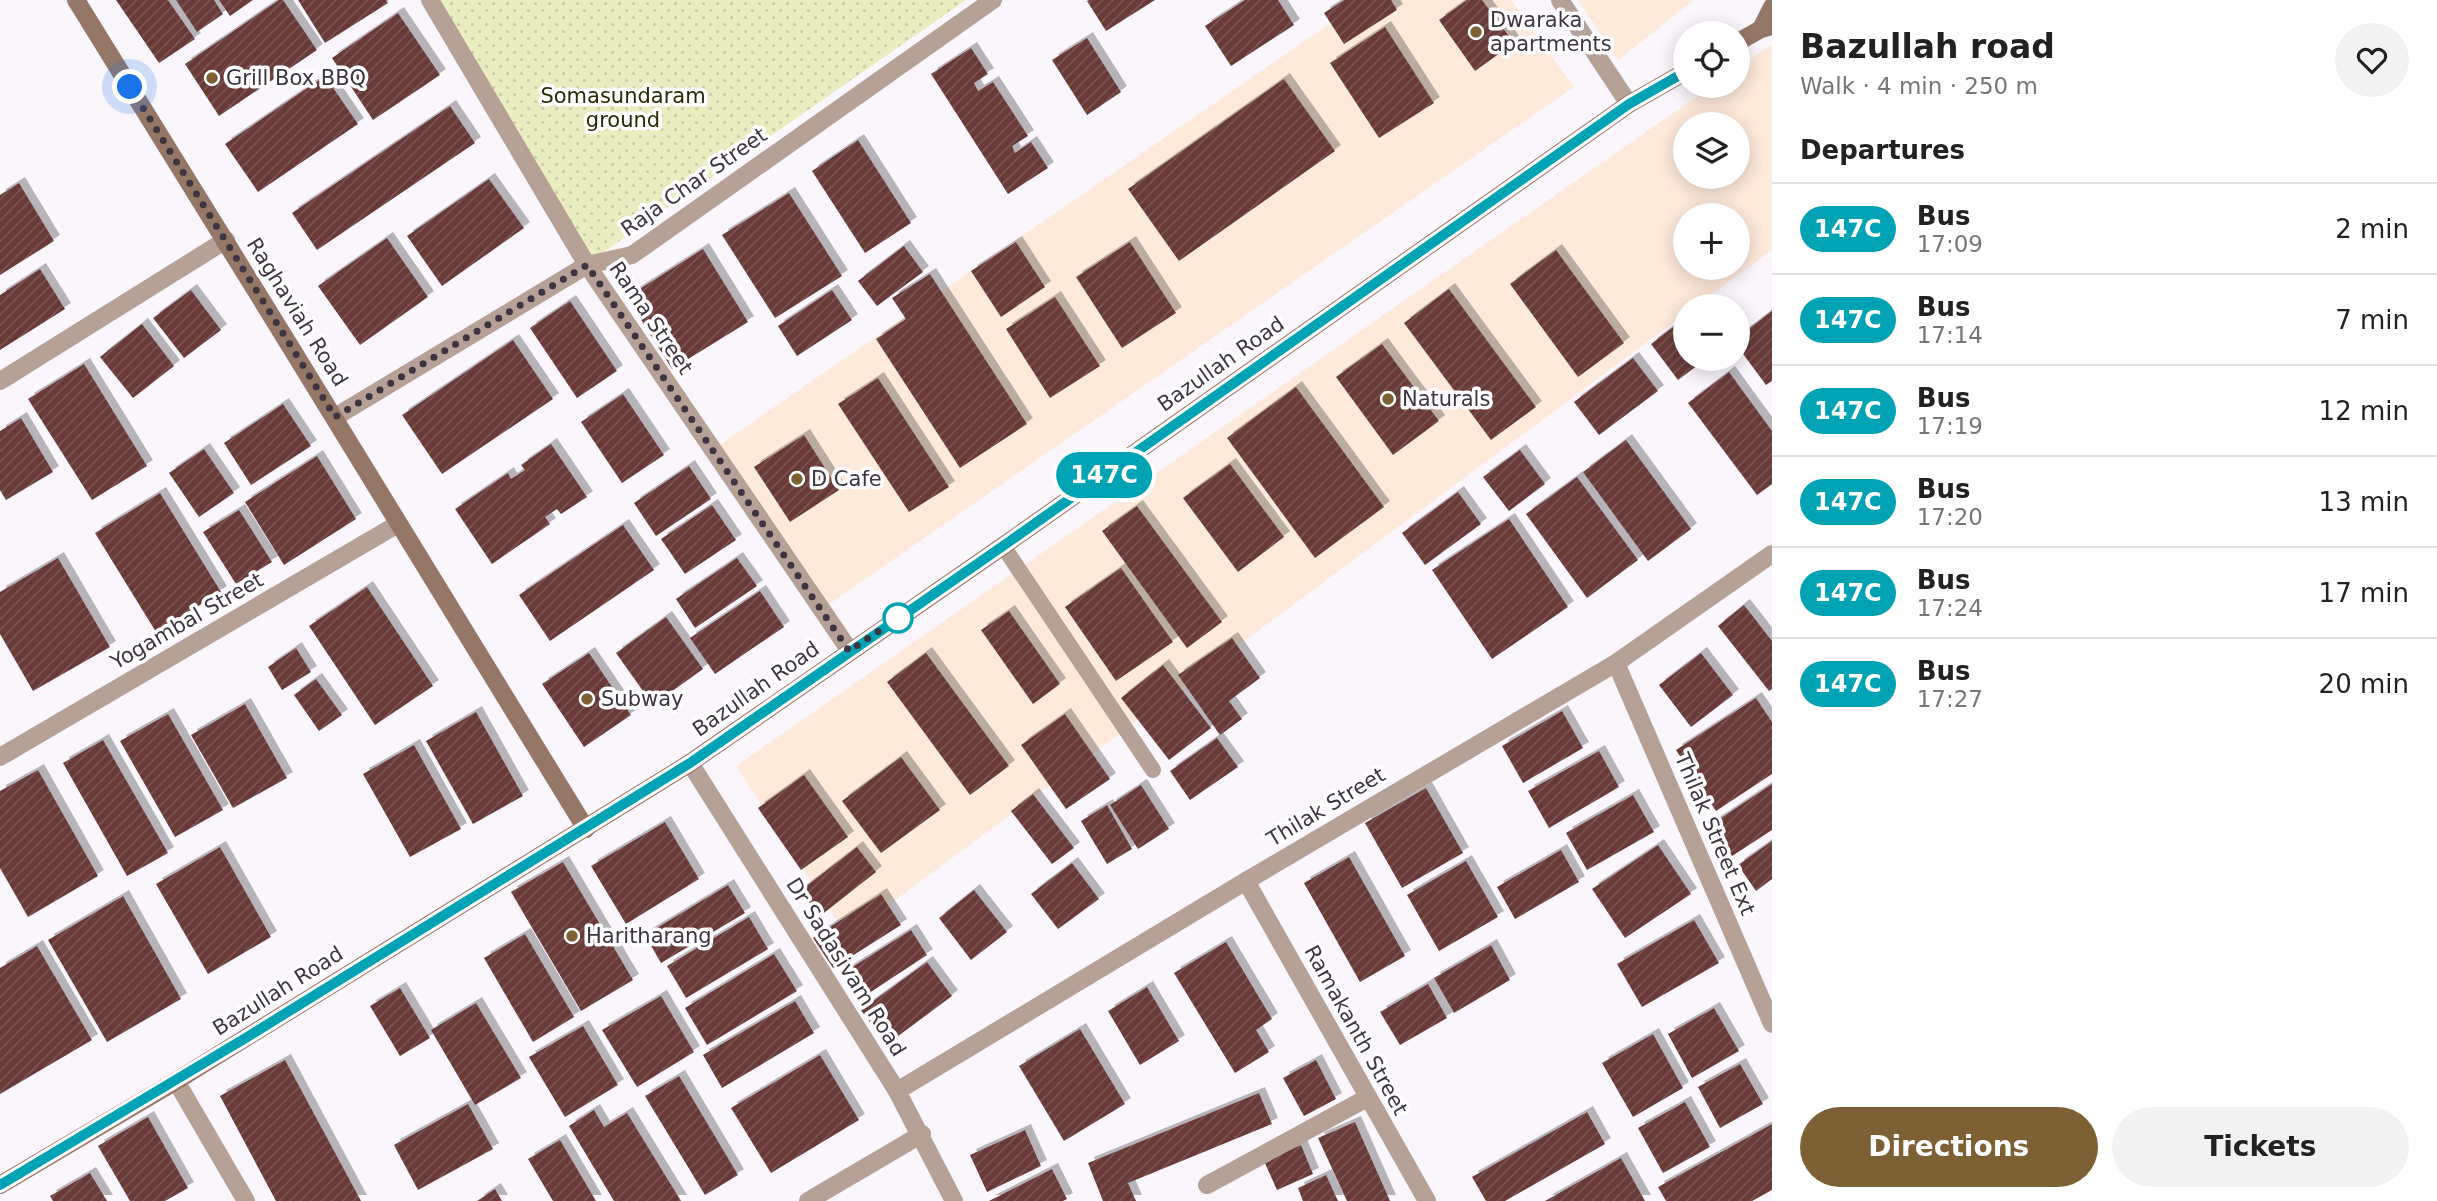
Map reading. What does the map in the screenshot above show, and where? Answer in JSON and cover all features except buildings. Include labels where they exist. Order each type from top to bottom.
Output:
[{"type":"main road","name":"Raghaviah Road","points":[[76,0],[586,829]]},
{"type":"main road","points":[[1750,36],[1767,27],[1772,6]]},
{"type":"main road","name":"Bazullah Road","points":[[0,1185],[176,1081],[690,763],[1003,546],[1629,104],[1673,79]]},
{"type":"street","name":"Rama Street","points":[[430,0],[587,265],[849,651]]},
{"type":"street","name":"Raja Char Street","points":[[335,417],[587,265],[632,255],[993,0]]},
{"type":"street","points":[[1560,0],[1629,104]]},
{"type":"street","points":[[0,381],[226,240]]},
{"type":"street","name":"Yogambal Street","points":[[0,757],[398,524]]},
{"type":"street","name":"Thilak Street","points":[[897,1091],[1616,663],[1772,554]]},
{"type":"street","name":"Thilak Street Ext","points":[[1616,663],[1772,1024]]},
{"type":"street","name":"Dr Sadasivam Road","points":[[690,763],[897,1091],[922,1134],[954,1201]]},
{"type":"street","name":"Ramakanth Street","points":[[1246,881],[1427,1201]]},
{"type":"street","points":[[176,1081],[246,1201]]},
{"type":"street","points":[[1207,1185],[1367,1098]]},
{"type":"street","points":[[808,1201],[922,1134]]},
{"type":"lane","points":[[1003,546],[1153,770]]},
{"type":"shaded area","points":[[1364,0],[1511,0],[1574,87],[825,607],[718,446]]},
{"type":"shaded area","points":[[1578,0],[1694,0],[1618,60]]},
{"type":"shaded area","points":[[1772,44],[1772,250],[1750,266],[1750,203],[1673,203],[1673,280],[1731,280],[1712,294],[1673,294],[1673,323],[847,936],[736,766],[1673,113],[1673,189],[1750,189],[1750,112],[1675,112],[1695,98],[1750,98],[1750,60]]},
{"type":"green space","name":"Somasundaram ground","points":[[425,0],[966,0],[591,261]]},
{"type":"bus line","name":"147C","points":[[0,1185],[176,1081],[690,763],[1003,546],[1629,104],[1673,79]]},
{"type":"place","name":"Dwaraka apartments","points":[[1476,32]]},
{"type":"place","name":"Grill Box BBQ","points":[[212,78]]},
{"type":"place","name":"Naturals","points":[[1388,399]]},
{"type":"place","name":"D Cafe","points":[[797,479]]},
{"type":"place","name":"Subway","points":[[587,699]]},
{"type":"place","name":"Haritharang","points":[[572,936]]},
{"type":"route","points":[[130,87],[335,417],[587,265],[849,651],[898,618]]}]
